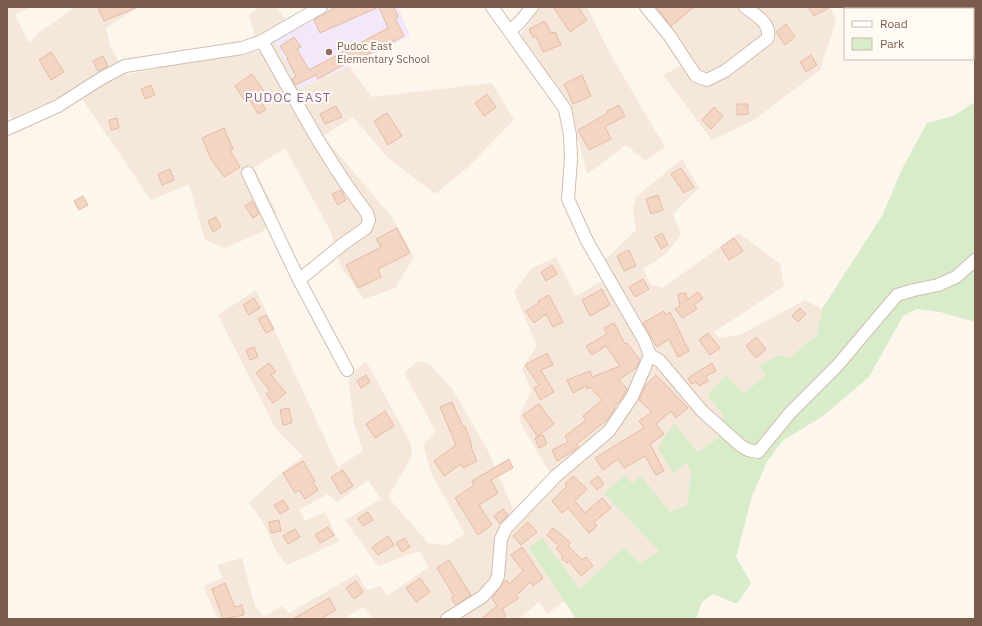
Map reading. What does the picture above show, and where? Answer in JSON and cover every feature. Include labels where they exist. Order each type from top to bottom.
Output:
[{"type":"street","points":[[7,129],[58,106],[102,78],[125,66],[242,48],[262,41],[321,7]]},
{"type":"street","points":[[492,7],[565,109],[570,135],[571,159],[568,199],[587,241],[644,340],[650,355],[660,361],[702,411],[740,445],[748,450],[758,452],[790,413],[837,366],[897,295],[938,285],[956,277],[975,260]]},
{"type":"street","points":[[509,31],[519,23],[532,7]]},
{"type":"street","points":[[646,7],[669,35],[696,76],[707,80],[725,71],[767,39],[769,34],[767,26],[745,7]]},
{"type":"street","points":[[262,41],[312,130],[338,172],[367,213],[369,220],[366,228],[343,244],[299,280]]},
{"type":"street","points":[[248,173],[299,280],[347,370]]},
{"type":"street","points":[[447,619],[482,597],[495,583],[498,576],[501,539],[506,528],[556,476],[608,431],[632,397],[650,355]]},
{"type":"shaded area","points":[[7,7],[31,7],[15,15],[29,43],[38,33],[76,7],[139,7],[106,28],[110,47],[127,75],[189,61],[259,51],[249,15],[259,7],[277,7],[291,27],[300,89],[349,66],[372,97],[492,83],[514,120],[468,167],[435,194],[387,157],[353,117],[323,136],[391,216],[414,257],[395,288],[364,299],[341,267],[330,230],[285,148],[254,168],[277,213],[262,232],[225,248],[205,240],[189,184],[151,200],[76,90],[12,118],[7,107]]},
{"type":"shaded area","name":"Pudoc East Elementary School","points":[[330,7],[398,7],[410,36],[300,89],[272,37]]},
{"type":"shaded area","points":[[540,7],[587,7],[609,52],[665,147],[646,161],[626,145],[587,174],[573,118],[558,89],[519,37]]},
{"type":"shaded area","points":[[830,7],[836,21],[820,70],[754,120],[712,140],[663,75],[681,66],[641,8]]},
{"type":"shaded area","points":[[682,159],[699,188],[673,214],[681,235],[666,254],[643,269],[651,285],[663,288],[739,233],[780,264],[784,286],[714,332],[719,338],[740,335],[805,300],[822,309],[817,335],[789,358],[778,355],[760,365],[765,376],[744,393],[726,375],[707,395],[723,415],[718,438],[698,452],[674,423],[673,473],[686,463],[691,472],[687,505],[670,512],[632,483],[604,493],[659,551],[640,563],[624,547],[580,589],[542,539],[529,549],[564,601],[547,614],[539,602],[520,618],[521,619],[373,619],[363,607],[343,619],[218,619],[203,586],[223,578],[217,565],[242,558],[255,607],[264,617],[281,606],[289,613],[357,574],[367,590],[381,586],[387,596],[429,567],[419,551],[378,566],[345,520],[381,499],[368,480],[337,502],[328,494],[299,510],[305,521],[325,512],[339,542],[287,565],[277,553],[263,522],[249,503],[280,474],[303,456],[276,429],[218,315],[256,290],[338,467],[363,451],[354,423],[349,385],[350,376],[366,361],[411,444],[412,456],[388,497],[428,543],[447,545],[465,534],[432,475],[423,445],[436,432],[404,373],[418,361],[429,364],[451,387],[487,449],[514,511],[519,517],[556,483],[521,424],[519,417],[531,390],[522,368],[537,346],[514,292],[532,268],[556,257],[576,296],[614,274],[605,260],[636,230],[633,207],[636,197]]},
{"type":"green space","points":[[975,102],[975,322],[940,312],[917,309],[903,316],[869,377],[823,416],[782,441],[767,462],[752,496],[736,557],[751,583],[737,604],[713,594],[702,602],[696,619],[576,619],[529,548],[542,538],[580,589],[624,547],[640,563],[659,551],[604,493],[625,475],[632,483],[641,476],[670,512],[687,505],[691,472],[686,463],[673,473],[658,448],[674,423],[698,452],[718,438],[723,415],[707,395],[726,375],[744,393],[765,376],[760,365],[778,355],[789,358],[817,335],[822,309],[882,216],[902,169],[927,123],[953,116]]},
{"type":"building","points":[[98,7],[138,7],[104,21]]},
{"type":"building","points":[[336,7],[379,7],[320,33],[314,20]]},
{"type":"building","points":[[379,7],[394,7],[398,17],[395,18],[404,36],[349,64],[348,62],[318,79],[316,75],[295,85],[292,79],[296,77],[287,59],[288,58],[280,46],[294,37],[301,47],[297,49],[309,70],[388,28]]},
{"type":"building","points":[[553,7],[578,7],[587,20],[570,32]]},
{"type":"building","points":[[656,7],[694,7],[671,26]]},
{"type":"building","points":[[808,7],[830,7],[814,16]]},
{"type":"building","points":[[545,21],[551,33],[555,32],[561,45],[543,52],[536,36],[533,38],[529,29]]},
{"type":"building","points":[[786,24],[795,37],[785,45],[776,32]]},
{"type":"building","points":[[51,52],[64,72],[51,80],[39,60]]},
{"type":"building","points":[[811,55],[817,65],[806,72],[800,62]]},
{"type":"building","points":[[103,56],[108,66],[98,71],[93,61]]},
{"type":"building","points":[[252,74],[264,91],[257,95],[266,110],[258,114],[250,100],[246,103],[235,86]]},
{"type":"building","points":[[582,75],[591,96],[573,104],[564,84]]},
{"type":"building","points":[[151,85],[155,95],[145,99],[141,89]]},
{"type":"building","points":[[487,94],[496,107],[484,116],[475,103]]},
{"type":"building","points":[[737,104],[748,104],[748,114],[737,115]]},
{"type":"building","points":[[619,105],[625,116],[605,127],[611,139],[589,150],[578,130]]},
{"type":"building","points":[[336,106],[342,117],[325,124],[320,114]]},
{"type":"building","points":[[714,107],[723,116],[711,129],[702,120]]},
{"type":"building","points":[[387,113],[402,136],[388,145],[374,121]]},
{"type":"building","points":[[117,118],[119,128],[111,130],[109,120]]},
{"type":"building","points":[[224,128],[233,149],[230,150],[240,167],[224,177],[211,159],[202,138]]},
{"type":"building","points":[[681,168],[694,187],[684,193],[671,174]]},
{"type":"building","points":[[170,169],[174,180],[162,185],[158,174]]},
{"type":"building","points":[[341,190],[346,200],[338,205],[332,194]]},
{"type":"building","points":[[658,195],[663,210],[651,214],[646,199]]},
{"type":"building","points":[[83,196],[88,205],[79,210],[74,201]]},
{"type":"building","points":[[252,201],[259,214],[253,218],[245,206]]},
{"type":"building","points":[[216,217],[221,227],[213,232],[208,221]]},
{"type":"building","points":[[397,228],[410,253],[378,269],[381,277],[358,288],[346,265],[381,247],[376,239]]},
{"type":"building","points":[[662,233],[668,245],[661,249],[655,237]]},
{"type":"building","points":[[734,238],[743,251],[729,260],[721,247]]},
{"type":"building","points":[[629,250],[636,266],[624,271],[617,256]]},
{"type":"building","points":[[552,265],[557,274],[546,281],[541,272]]},
{"type":"building","points":[[643,279],[649,289],[635,297],[629,287]]},
{"type":"building","points":[[602,289],[610,305],[590,316],[582,300]]},
{"type":"building","points":[[698,292],[703,298],[694,305],[697,309],[682,318],[675,309],[680,306],[678,294],[686,293],[687,300]]},
{"type":"building","points":[[549,295],[563,322],[553,327],[546,314],[534,323],[526,311],[539,303],[538,301]]},
{"type":"building","points":[[254,298],[260,308],[249,315],[243,305]]},
{"type":"building","points":[[800,308],[806,314],[798,322],[792,316]]},
{"type":"building","points":[[664,311],[665,315],[670,312],[689,351],[678,357],[669,339],[657,347],[643,323]]},
{"type":"building","points":[[266,315],[274,329],[266,333],[258,319]]},
{"type":"building","points":[[614,323],[625,344],[627,343],[640,360],[636,368],[619,380],[627,389],[620,401],[614,407],[615,408],[608,419],[577,444],[578,447],[557,461],[552,450],[568,442],[565,436],[586,420],[583,416],[602,400],[590,387],[587,389],[586,386],[573,393],[567,380],[590,371],[592,377],[620,366],[606,346],[592,355],[586,346],[607,334],[604,328]]},
{"type":"building","points":[[708,333],[720,348],[710,355],[699,340]]},
{"type":"building","points":[[756,337],[766,349],[756,358],[746,346]]},
{"type":"building","points":[[254,347],[258,357],[250,360],[246,350]]},
{"type":"building","points":[[547,353],[553,365],[541,370],[554,392],[540,400],[534,388],[539,385],[525,365]]},
{"type":"building","points":[[269,363],[276,372],[271,375],[286,393],[273,403],[266,394],[270,391],[256,373]]},
{"type":"building","points":[[712,363],[716,371],[706,376],[708,381],[699,386],[696,382],[691,384],[688,378]]},
{"type":"building","points":[[366,375],[370,382],[361,388],[357,381]]},
{"type":"building","points":[[656,375],[688,408],[676,418],[671,411],[656,424],[664,434],[650,444],[664,471],[656,475],[645,456],[624,468],[618,459],[603,470],[595,458],[644,428],[639,421],[652,412],[639,400],[645,386]]},
{"type":"building","points":[[452,402],[463,427],[465,426],[477,461],[463,468],[461,464],[444,476],[434,461],[456,445],[440,407]]},
{"type":"building","points":[[539,404],[554,424],[538,436],[543,435],[547,444],[539,448],[535,438],[538,437],[523,415]]},
{"type":"building","points":[[289,408],[292,423],[283,425],[280,410]]},
{"type":"building","points":[[385,411],[394,426],[375,438],[366,424]]},
{"type":"building","points":[[509,459],[513,468],[491,480],[498,493],[479,505],[492,525],[478,535],[455,498],[474,485],[472,481]]},
{"type":"building","points":[[303,461],[315,481],[313,482],[318,490],[305,499],[299,490],[295,493],[283,473]]},
{"type":"building","points":[[343,470],[353,486],[341,494],[331,477]]},
{"type":"building","points":[[573,476],[587,489],[575,501],[585,513],[602,498],[611,508],[594,522],[597,526],[589,533],[568,508],[562,513],[552,501],[567,486],[565,484]]},
{"type":"building","points":[[598,476],[604,484],[597,490],[590,482]]},
{"type":"building","points":[[283,500],[289,509],[280,514],[274,505]]},
{"type":"building","points":[[503,509],[508,515],[500,524],[494,516]]},
{"type":"building","points":[[368,512],[373,520],[363,526],[358,518]]},
{"type":"building","points":[[279,520],[281,531],[271,533],[269,522]]},
{"type":"building","points":[[528,522],[537,532],[521,545],[513,536]]},
{"type":"building","points":[[328,527],[334,535],[320,543],[315,535]]},
{"type":"building","points":[[553,528],[571,543],[568,546],[582,560],[586,557],[593,566],[581,576],[569,561],[567,563],[561,558],[563,556],[556,548],[559,546],[547,535]]},
{"type":"building","points":[[295,529],[300,537],[288,544],[283,536]]},
{"type":"building","points":[[388,536],[394,545],[378,555],[372,547]]},
{"type":"building","points":[[405,538],[410,547],[402,552],[396,543]]},
{"type":"building","points":[[522,547],[543,578],[533,586],[530,582],[516,596],[519,598],[502,609],[506,616],[502,619],[481,619],[497,606],[492,598],[504,582],[507,580],[509,584],[523,571],[511,555]]},
{"type":"building","points":[[449,560],[471,595],[456,605],[451,598],[454,596],[437,568]]},
{"type":"building","points":[[420,578],[430,592],[416,602],[406,588]]},
{"type":"building","points":[[356,581],[363,592],[354,599],[346,588]]},
{"type":"building","points":[[225,583],[235,607],[242,605],[244,615],[223,619],[212,589]]},
{"type":"building","points":[[329,598],[336,610],[321,619],[293,619]]},
{"type":"place","name":"Pudoc East Elementary School","points":[[329,52]]},
{"type":"district","name":"PUDOC EAST","points":[[288,97]]}]
